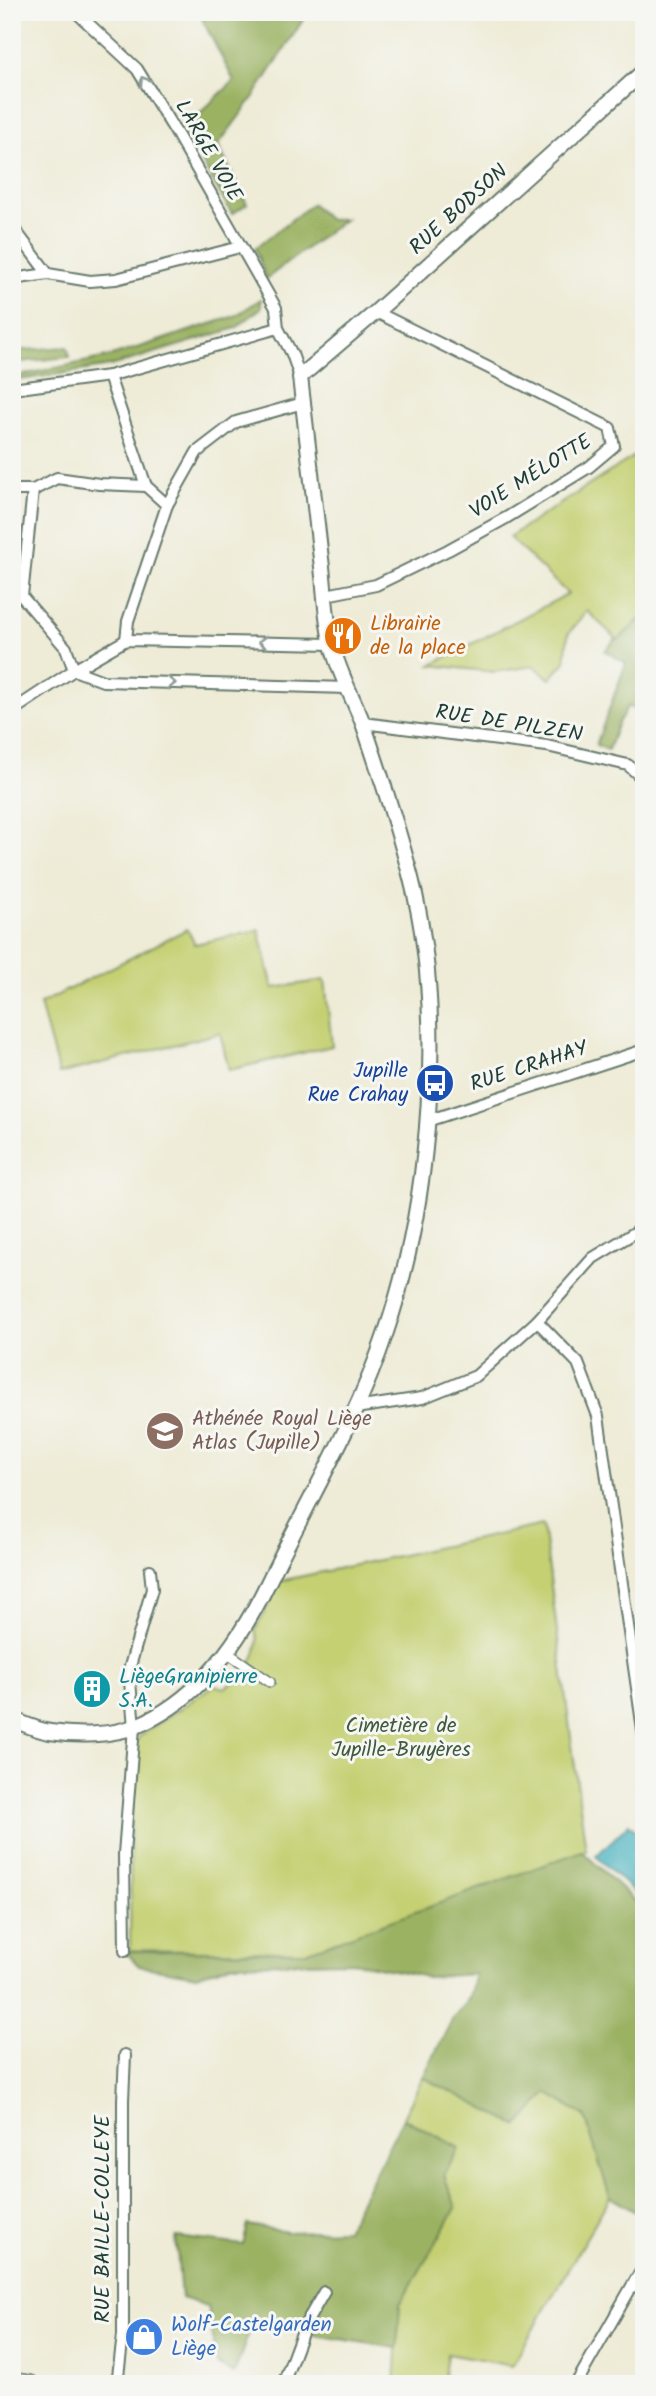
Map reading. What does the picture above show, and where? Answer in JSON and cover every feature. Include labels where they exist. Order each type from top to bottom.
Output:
[{"type":"main road","points":[[12,2381],[31,2384]]},
{"type":"street","name":"LARGE VOIE","points":[[76,12],[137,69],[276,308],[278,328],[292,354],[300,377]]},
{"type":"street","name":"RUE BODSON","points":[[300,377],[644,71]]},
{"type":"street","points":[[12,226],[48,274]]},
{"type":"street","points":[[12,279],[48,274],[90,282],[116,279],[240,247]]},
{"type":"street","name":"VOIE MÉLOTTE","points":[[326,596],[376,585],[448,550],[589,467],[614,446],[610,428],[376,312]]},
{"type":"street","points":[[12,389],[109,376],[278,328]]},
{"type":"street","points":[[109,376],[146,486],[167,505]]},
{"type":"street","points":[[12,1719],[48,1732],[100,1733],[134,1727],[191,1692],[228,1653],[260,1599],[355,1408],[386,1332],[406,1258],[420,1192],[427,1121],[429,1033],[422,934],[412,879],[363,723],[331,643],[300,377]]},
{"type":"street","points":[[126,640],[128,621],[167,505],[197,452],[236,422],[303,403]]},
{"type":"street","points":[[12,490],[33,490],[57,478],[99,484],[146,486]]},
{"type":"street","points":[[22,596],[33,490]]},
{"type":"street","points":[[12,585],[66,648],[74,670],[103,681],[347,688]]},
{"type":"street","points":[[12,711],[126,640],[331,643]]},
{"type":"street","name":"RUE DE PILZEN","points":[[363,723],[547,746],[628,765],[644,780]]},
{"type":"street","name":"RUE CRAHAY","points":[[427,1121],[644,1050]]},
{"type":"street","points":[[355,1408],[422,1398],[477,1376],[537,1321],[593,1258],[644,1227]]},
{"type":"street","points":[[537,1321],[578,1363],[598,1416],[644,1737]]},
{"type":"street","points":[[125,1951],[124,1854],[134,1727],[128,1670],[152,1589],[150,1570]]},
{"type":"street","points":[[228,1653],[271,1682]]},
{"type":"street","name":"RUE BAILLE-COLLEYE","points":[[117,2384],[123,2335],[125,2055]]},
{"type":"street","points":[[576,2384],[644,2265]]},
{"type":"street","points":[[283,2384],[305,2325],[324,2292]]},
{"type":"green space","points":[[208,12],[308,12],[255,95],[218,145],[247,204],[232,214],[183,129],[234,81],[202,19]]},
{"type":"green space","points":[[312,204],[329,220],[345,219],[266,279],[255,248]]},
{"type":"green space","points":[[261,299],[261,308],[236,328],[111,366],[13,381],[13,377],[112,356],[235,316]]},
{"type":"green space","points":[[67,347],[70,357],[12,363],[12,351]]},
{"type":"green space","points":[[639,453],[644,456],[644,620],[640,619],[618,640],[587,611],[568,634],[565,662],[550,679],[534,666],[494,672],[431,665],[568,594],[509,537]]},
{"type":"green space","points":[[640,619],[644,620],[644,715],[628,706],[608,750],[596,745],[626,663],[605,651],[616,638],[618,640]]},
{"type":"green space","points":[[187,929],[195,944],[259,930],[273,988],[325,980],[332,1046],[229,1070],[220,1033],[59,1074],[40,1004]]},
{"type":"green space","name":"Cimetière de Jupille-Bruyères","points":[[543,1525],[586,1851],[306,1952],[130,1950],[131,1817],[135,1743],[140,1736],[214,1685],[225,1688],[245,1671],[257,1647],[255,1631],[280,1581]]},
{"type":"green space","points":[[582,1851],[644,1910],[644,2217],[610,2197],[585,2116],[547,2093],[518,2126],[423,2077],[453,2018],[469,1998],[475,1974],[427,1977],[353,1962],[231,1964],[196,1976],[139,1966],[125,1951],[306,1952]]},
{"type":"green space","points":[[423,2077],[518,2125],[547,2093],[585,2116],[610,2197],[512,2366],[447,2354],[443,2384],[395,2384],[400,2304],[456,2208],[444,2175],[459,2148],[403,2118]]},
{"type":"green space","points":[[403,2118],[459,2148],[444,2175],[456,2208],[400,2304],[397,2348],[252,2325],[234,2374],[217,2365],[207,2306],[181,2298],[176,2237],[243,2245],[248,2225],[287,2232],[346,2230]]},
{"type":"water","points":[[629,1824],[644,1839],[644,1902],[596,1856]]},
{"type":"place","name":"Librairie de la place","points":[[343,636]]},
{"type":"place","name":"Jupille Rue Crahay","points":[[435,1083]]},
{"type":"place","name":"Athénée Royal Liège Atlas (Jupille)","points":[[165,1431]]},
{"type":"place","name":"LiègeGranipierre S.A.","points":[[92,1689]]},
{"type":"place","name":"Wolf-Castelgarden Liège","points":[[144,2337]]}]
